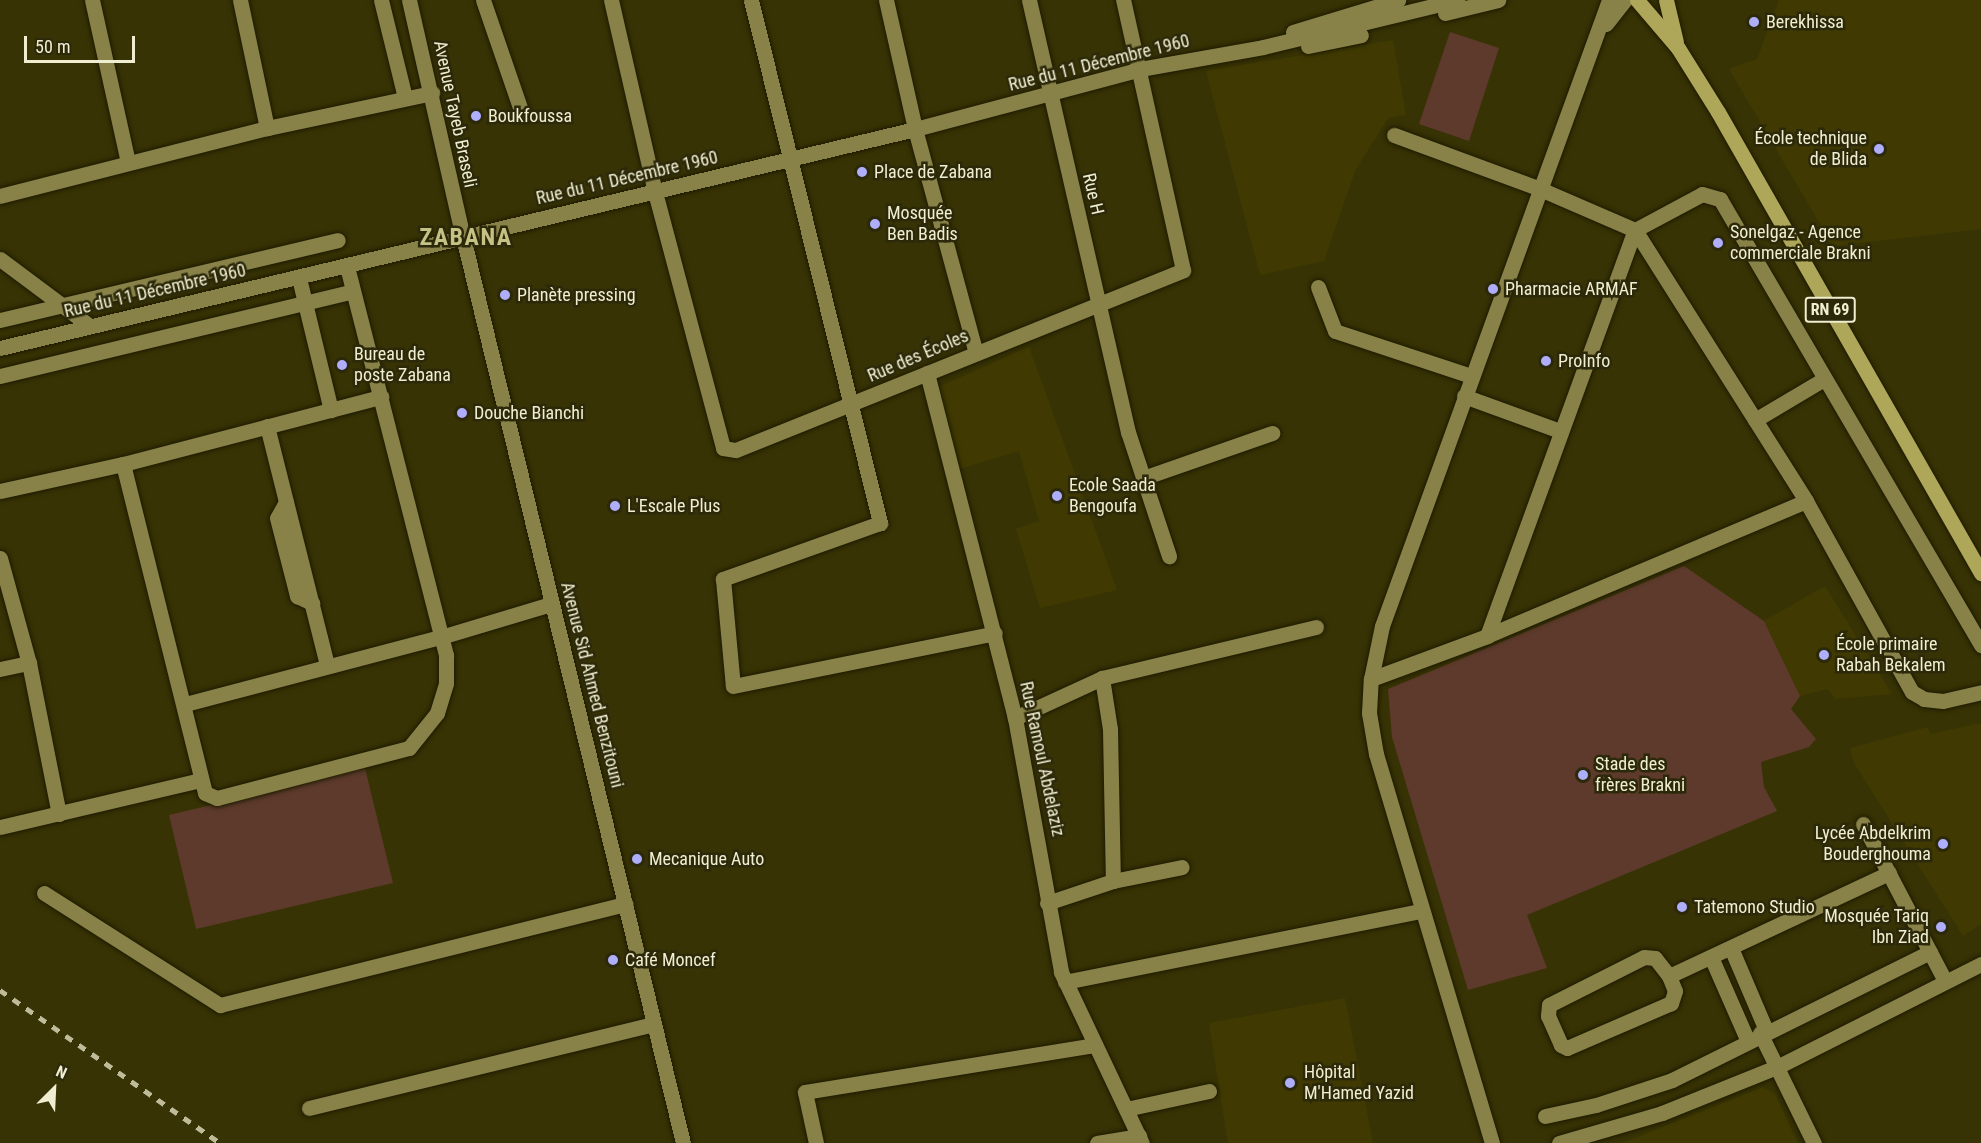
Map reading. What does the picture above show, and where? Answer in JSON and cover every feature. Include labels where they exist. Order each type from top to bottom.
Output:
[{"type":"main road","points":[[1637,0],[1678,48]]},
{"type":"main road","points":[[1666,0],[1678,48]]},
{"type":"main road","name":"RN 69","points":[[1678,48],[1981,573]]},
{"type":"street","points":[[92,0],[128,162]]},
{"type":"street","points":[[240,0],[267,128]]},
{"type":"street","points":[[381,0],[405,98]]},
{"type":"street","name":"Avenue Tayeb Braseli","points":[[409,0],[463,237]]},
{"type":"street","points":[[483,0],[522,113]]},
{"type":"street","points":[[611,0],[655,192]]},
{"type":"street","points":[[751,0],[880,523],[723,579],[733,686],[994,633]]},
{"type":"street","points":[[886,0],[915,129],[976,353]]},
{"type":"street","name":"Rue H","points":[[1029,0],[1097,303],[1143,478],[1169,556]]},
{"type":"street","points":[[1123,0],[1140,69]]},
{"type":"street","name":"Rue du 11 Décembre 1960","points":[[1263,47],[1321,22],[1398,0]]},
{"type":"street","name":"Rue du 11 Décembre 1960","points":[[0,348],[915,129],[1140,69],[1263,47],[1457,0]]},
{"type":"street","name":"Rue du 11 Décembre 1960","points":[[1263,47],[1327,43],[1498,0]]},
{"type":"street","points":[[1492,1143],[1421,911],[1371,730],[1371,679],[1382,626],[1538,188],[1599,34],[1609,0]]},
{"type":"street","points":[[1599,34],[1625,0]]},
{"type":"street","name":"Rue des Écoles","points":[[655,192],[723,448],[736,450],[1183,270],[1140,69]]},
{"type":"street","points":[[0,196],[267,128],[432,93]]},
{"type":"street","points":[[1394,135],[1538,188],[1635,230],[1806,501],[1912,692],[1924,699],[1943,701],[1981,693]]},
{"type":"street","points":[[1487,636],[1635,230],[1702,194],[1720,199],[1981,645]]},
{"type":"street","name":"Avenue Sid Ahmed Benzitouni","points":[[463,237],[683,1143]]},
{"type":"street","points":[[0,320],[338,240]]},
{"type":"street","points":[[0,259],[57,305],[90,326]]},
{"type":"street","points":[[123,464],[185,704],[200,780],[205,793],[218,798],[409,748],[432,722],[443,694],[447,668],[347,266]]},
{"type":"street","points":[[299,278],[331,410]]},
{"type":"street","points":[[1318,287],[1335,331],[1471,376]]},
{"type":"street","points":[[0,376],[307,304],[353,291]]},
{"type":"street","name":"Rue Ramoul Abdelaziz","points":[[927,373],[1015,718],[1039,836],[1047,903],[1065,982],[1140,1140]]},
{"type":"street","points":[[1755,420],[1824,379]]},
{"type":"street","points":[[1464,396],[1560,431]]},
{"type":"street","points":[[0,491],[123,464],[381,397]]},
{"type":"street","points":[[267,426],[327,665]]},
{"type":"street","points":[[1143,478],[1272,433]]},
{"type":"street","points":[[1371,679],[1487,636],[1806,501]]},
{"type":"street","points":[[0,558],[28,663],[59,814]]},
{"type":"street","points":[[185,704],[441,637],[551,604]]},
{"type":"street","points":[[1015,718],[1101,678],[1316,627]]},
{"type":"street","points":[[0,669],[28,663]]},
{"type":"street","points":[[1101,678],[1110,729],[1113,881]]},
{"type":"street","points":[[0,827],[200,780]]},
{"type":"street","points":[[1863,824],[1945,981]]},
{"type":"street","points":[[1047,903],[1113,881],[1182,867]]},
{"type":"street","points":[[1669,976],[1889,873]]},
{"type":"street","points":[[44,893],[220,1005],[626,904]]},
{"type":"street","points":[[1065,982],[1421,911]]},
{"type":"street","points":[[1731,948],[1758,1034]]},
{"type":"street","points":[[1545,1116],[1596,1105],[1672,1080],[1758,1034],[1930,952]]},
{"type":"street","points":[[1644,957],[1655,958],[1669,976],[1675,991],[1671,1003],[1567,1048],[1561,1045],[1548,1016],[1549,1005],[1644,957]]},
{"type":"street","points":[[1710,957],[1779,1066],[1814,1143]]},
{"type":"street","points":[[1559,1143],[1662,1113],[1779,1066],[1981,964]]},
{"type":"street","points":[[309,1108],[653,1024]]},
{"type":"street","points":[[816,1143],[805,1092],[1094,1045]]},
{"type":"street","points":[[1126,1109],[1209,1091]]},
{"type":"street","points":[[1098,1143],[1140,1140]]},
{"type":"shaded area","name":"École technique de Blida","points":[[1779,0],[1981,0],[1981,229],[1833,246],[1729,69],[1757,59]]},
{"type":"shaded area","points":[[1450,32],[1499,48],[1469,141],[1419,124]]},
{"type":"shaded area","points":[[1393,40],[1406,115],[1388,118],[1355,171],[1324,261],[1260,275],[1206,71]]},
{"type":"shaded area","name":"Ecole Saada Bengoufa","points":[[1029,347],[1117,590],[1040,608],[1016,529],[1039,521],[1019,451],[956,470],[934,389]]},
{"type":"shaded area","name":"Stade des frères Brakni","points":[[1684,566],[1764,621],[1800,696],[1791,709],[1816,739],[1809,747],[1761,762],[1764,787],[1777,811],[1527,915],[1547,968],[1468,990],[1392,737],[1388,689]]},
{"type":"shaded area","name":"École primaire Rabah Bekalem","points":[[1825,586],[1892,694],[1836,699],[1827,689],[1800,696],[1764,621]]},
{"type":"shaded area","name":"Lycée Abdelkrim Bouderghouma","points":[[1981,723],[1981,924],[1963,936],[1854,763],[1850,748],[1928,727],[1930,734]]},
{"type":"shaded area","points":[[365,768],[393,883],[196,929],[169,815]]},
{"type":"shaded area","name":"Hôpital M'Hamed Yazid","points":[[1345,998],[1373,1143],[1228,1143],[1209,1023]]},
{"type":"shaded area","points":[[1763,1087],[1775,1094],[1798,1143],[1622,1143]]},
{"type":"railway","points":[[0,990],[220,1143]]},
{"type":"place","name":"Berekhissa","points":[[1754,22]]},
{"type":"place","name":"Boukfoussa","points":[[476,116]]},
{"type":"place","name":"École technique de Blida","points":[[1879,149]]},
{"type":"place","name":"Place de Zabana","points":[[862,172]]},
{"type":"place","name":"Mosquée Ben Badis","points":[[875,224]]},
{"type":"place","name":"Sonelgaz - Agence commerciale Brakni","points":[[1718,243]]},
{"type":"place","name":"Pharmacie ARMAF","points":[[1493,289]]},
{"type":"place","name":"Planète pressing","points":[[505,295]]},
{"type":"place","name":"ProInfo","points":[[1546,361]]},
{"type":"place","name":"Bureau de poste Zabana","points":[[342,365]]},
{"type":"place","name":"Douche Bianchi","points":[[462,413]]},
{"type":"place","name":"Ecole Saada Bengoufa","points":[[1057,496]]},
{"type":"place","name":"L'Escale Plus","points":[[615,506]]},
{"type":"place","name":"École primaire Rabah Bekalem","points":[[1824,655]]},
{"type":"place","name":"Stade des frères Brakni","points":[[1583,775]]},
{"type":"place","name":"Lycée Abdelkrim Bouderghouma","points":[[1943,844]]},
{"type":"place","name":"Mecanique Auto","points":[[637,859]]},
{"type":"place","name":"Tatemono Studio","points":[[1682,907]]},
{"type":"place","name":"Mosquée Tariq Ibn Ziad","points":[[1941,927]]},
{"type":"place","name":"Café Moncef","points":[[613,960]]},
{"type":"place","name":"Hôpital M'Hamed Yazid","points":[[1290,1083]]},
{"type":"district","name":"ZABANA","points":[[466,238]]}]
